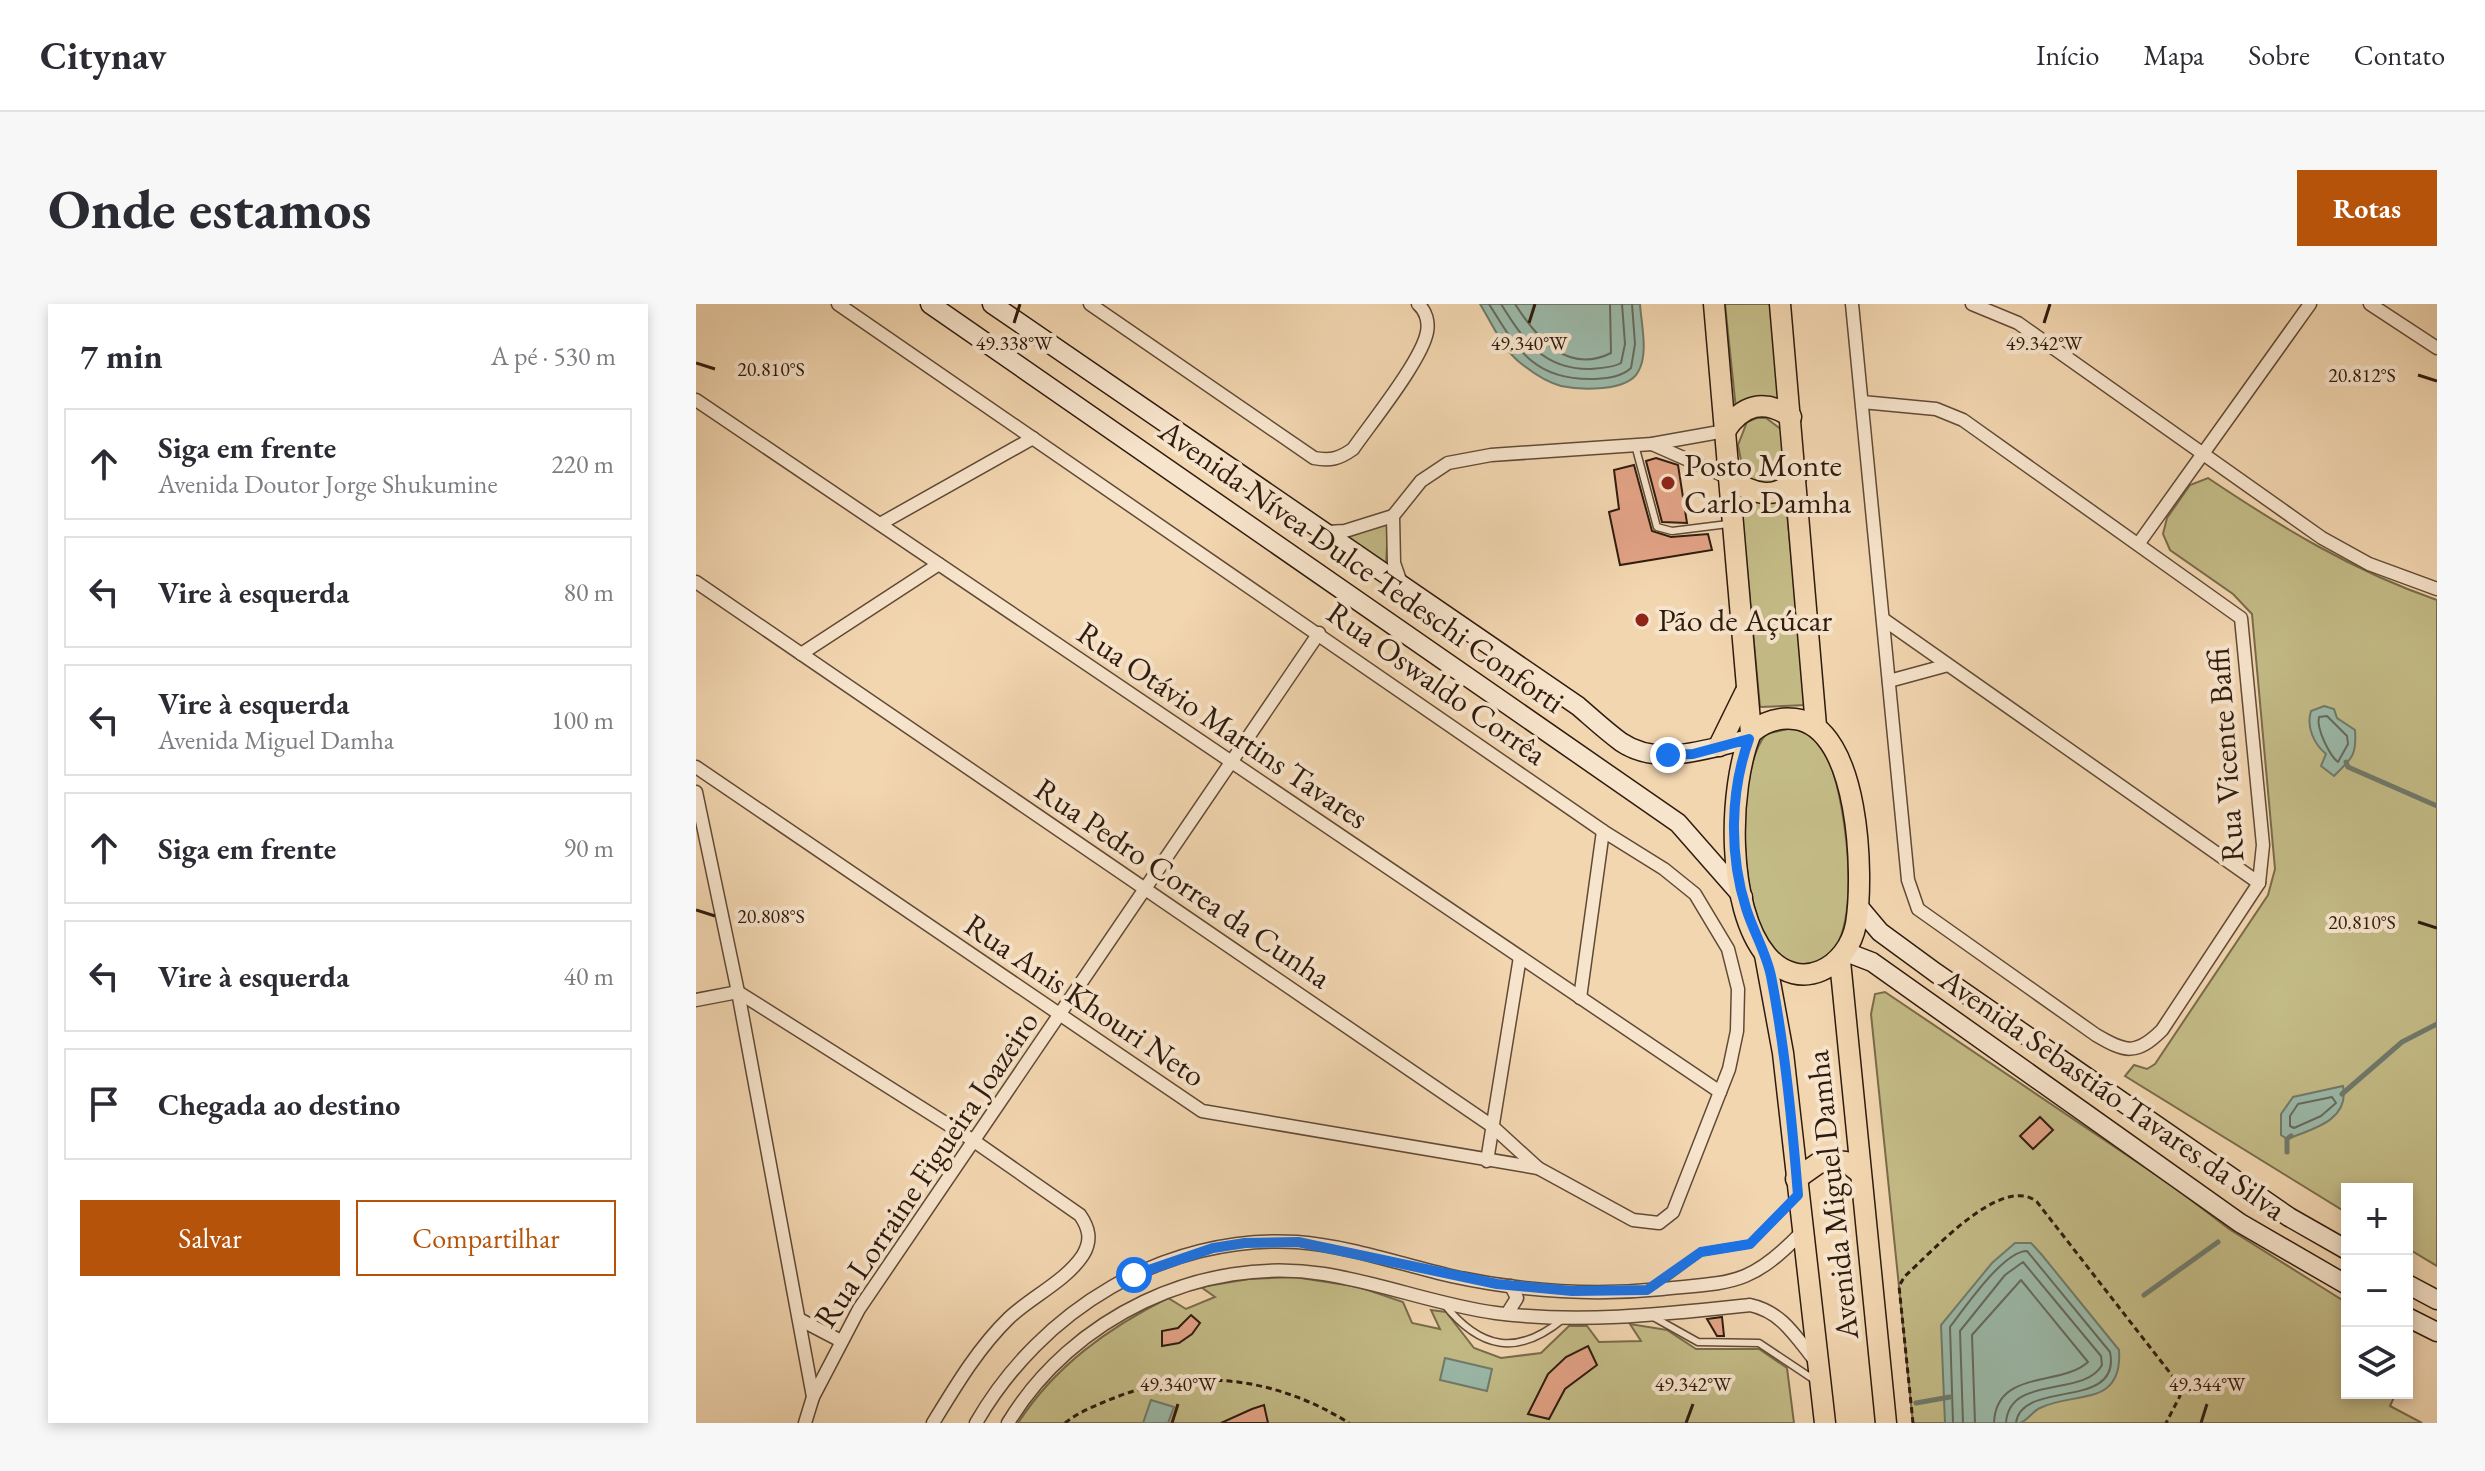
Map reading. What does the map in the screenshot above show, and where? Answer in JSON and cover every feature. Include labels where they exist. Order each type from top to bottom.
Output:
[{"type":"main road","name":"Avenida Nívea Dulce Tedeschi Conforti","points":[[930,304],[1678,823],[1743,897]]},
{"type":"main road","name":"Avenida Nívea Dulce Tedeschi Conforti","points":[[992,304],[1578,706],[1624,744],[1668,755],[1693,754],[1750,736]]},
{"type":"main road","points":[[1714,304],[1750,736]]},
{"type":"main road","points":[[1780,304],[1797,475],[1816,726]]},
{"type":"main road","points":[[1725,431],[1736,415],[1751,408],[1768,407],[1791,417]]},
{"type":"main road","points":[[1729,478],[1749,491],[1767,495],[1782,490],[1797,475]]},
{"type":"main road","points":[[1719,746],[1747,689]]},
{"type":"main road","points":[[1750,736],[1774,720],[1803,720],[1816,726],[1835,752],[1852,800],[1860,873],[1855,929],[1843,957],[1822,971],[1793,972],[1778,966],[1765,954]]},
{"type":"main road","name":"Avenida Miguel Damha","points":[[1750,736],[1738,781],[1734,816],[1743,897],[1765,954],[1783,1053],[1825,1423]]},
{"type":"main road","name":"Avenida Sebastião Tavares da Silva","points":[[1859,907],[1880,932],[1936,973],[2289,1217],[2341,1247]]},
{"type":"main road","name":"Avenida Miguel Damha","points":[[1843,957],[1860,1173],[1886,1423]]},
{"type":"main road","name":"Avenida Sebastião Tavares da Silva","points":[[1843,957],[1872,962],[2240,1223],[2341,1282]]},
{"type":"main road","points":[[1797,1187],[1813,1165],[1834,1159],[1860,1173]]},
{"type":"main road","points":[[2413,1287],[2437,1300]]},
{"type":"main road","points":[[2413,1320],[2437,1332]]},
{"type":"street","name":"Rua Oswaldo Corrêa","points":[[838,304],[1603,831],[1680,880],[1707,909],[1728,949],[1738,989],[1737,1031],[1720,1092],[1700,1136],[1673,1212],[1659,1223],[1642,1223]]},
{"type":"street","points":[[1090,304],[1314,458],[1326,460],[1341,458],[1353,449],[1424,341],[1427,318],[1418,304]]},
{"type":"street","points":[[1852,304],[1889,681],[1948,665]]},
{"type":"street","points":[[1972,304],[2018,323],[2322,538],[2369,564],[2437,589]]},
{"type":"street","points":[[2139,543],[2310,304]]},
{"type":"street","points":[[2370,304],[2437,348]]},
{"type":"street","name":"Rua Otávio Martins Tavares","points":[[696,400],[1720,1092]]},
{"type":"street","name":"Rua Vicente Baffi","points":[[1862,402],[1936,409],[1963,420],[2241,618],[2263,845],[2259,883],[2162,1030],[2150,1042],[2135,1049],[2119,1049],[1918,909],[1911,894],[1889,681]]},
{"type":"street","points":[[1324,532],[1345,531],[1393,516],[1421,481],[1448,463],[1465,458],[1652,444],[1725,431]]},
{"type":"street","points":[[880,524],[1033,438]]},
{"type":"street","points":[[1652,444],[1729,478]]},
{"type":"street","points":[[1393,516],[1394,563],[1402,585]]},
{"type":"street","points":[[801,654],[939,564]]},
{"type":"street","name":"Rua Pedro Correa da Cunha","points":[[696,582],[1492,1126],[1538,1168],[1642,1223]]},
{"type":"street","points":[[1883,619],[2259,883]]},
{"type":"street","name":"Rua Lorraine Figueira Joazeiro","points":[[805,1423],[813,1397],[841,1341],[1319,633]]},
{"type":"street","name":"Rua Anis Khouri Neto","points":[[696,767],[1202,1111],[1538,1168]]},
{"type":"street","points":[[696,792],[738,992],[813,1397]]},
{"type":"street","points":[[1580,998],[1603,831]]},
{"type":"street","points":[[1487,1161],[1520,957]]},
{"type":"street","points":[[696,1000],[738,992],[974,1141],[1080,1215],[1088,1226],[1089,1237],[1077,1262],[1008,1319],[980,1352],[933,1423]]},
{"type":"street","points":[[976,1423],[1014,1368],[1076,1308],[1134,1275],[1177,1258],[1245,1243],[1325,1246],[1453,1276],[1511,1286],[1572,1291],[1647,1290],[1747,1277],[1776,1258],[1802,1232]]},
{"type":"street","points":[[1245,1243],[1249,1271]]},
{"type":"street","points":[[1008,1423],[1041,1378],[1114,1317],[1180,1286],[1249,1271],[1325,1274],[1444,1304],[1507,1314],[1566,1317],[1648,1315],[1750,1305],[1772,1313],[1783,1322],[1819,1374]]},
{"type":"street","points":[[1747,1277],[1750,1305]]},
{"type":"street","points":[[1507,1314],[1517,1298],[1511,1286]]},
{"type":"street","points":[[1647,1290],[1648,1315]]},
{"type":"street","points":[[799,1319],[841,1341]]},
{"type":"lane","points":[[1635,445],[1657,527],[1672,531],[1733,523]]},
{"type":"lane","points":[[1647,1290],[1701,1252],[1750,1244],[1797,1187]]},
{"type":"lane","points":[[1444,1304],[1463,1328],[1499,1343],[1519,1344],[1536,1338],[1566,1317]]},
{"type":"lane","points":[[1648,1315],[1698,1342],[1759,1343],[1819,1374]]},
{"type":"path","points":[[1913,1423],[1899,1286],[1905,1276],[1992,1201],[2014,1194],[2029,1195],[2037,1202],[2174,1378],[2180,1396],[2166,1423]]},
{"type":"path","points":[[1065,1423],[1088,1409],[1140,1388],[1197,1379],[1231,1379],[1261,1385],[1349,1423]]},
{"type":"shaded area","points":[[1725,304],[1772,304],[1782,406],[1736,409]]},
{"type":"shaded area","points":[[1766,418],[1782,430],[1786,470],[1781,480],[1762,487],[1744,476],[1738,445],[1747,422]]},
{"type":"shaded area","points":[[2208,478],[2347,562],[2437,600],[2437,1266],[2413,1252],[2413,1183],[2341,1183],[2341,1209],[2125,1076],[2134,1065],[2147,1069],[2155,1064],[2268,895],[2275,869],[2252,614],[2233,594],[2170,550],[2163,534],[2167,518],[2190,485]]},
{"type":"shaded area","points":[[1785,492],[1806,705],[1760,707],[1740,496]]},
{"type":"shaded area","points":[[1388,523],[1386,569],[1342,539]]},
{"type":"shaded area","points":[[1792,728],[1810,734],[1830,764],[1843,814],[1848,885],[1845,919],[1836,946],[1820,962],[1795,964],[1776,951],[1761,927],[1751,895],[1745,820],[1755,755],[1766,734]]},
{"type":"shaded area","points":[[1885,992],[2174,1187],[2229,1229],[2341,1299],[2341,1399],[2393,1399],[2390,1406],[2422,1423],[1913,1423],[1871,1014],[1875,994]]},
{"type":"shaded area","points":[[1294,1277],[1359,1287],[1403,1302],[1412,1323],[1440,1329],[1431,1310],[1446,1312],[1474,1348],[1501,1358],[1541,1353],[1569,1326],[1587,1326],[1599,1342],[1641,1341],[1630,1324],[1667,1330],[1696,1349],[1759,1349],[1787,1368],[1794,1423],[1018,1423],[1049,1384],[1084,1350],[1124,1322],[1168,1298],[1186,1309],[1215,1297],[1201,1287],[1249,1279]]},
{"type":"water","points":[[1480,304],[1640,304],[1644,348],[1641,365],[1632,379],[1614,386],[1580,388],[1555,384],[1512,355]]},
{"type":"water","points":[[2324,706],[2334,709],[2337,718],[2355,730],[2353,752],[2334,776],[2321,766],[2326,754],[2310,729],[2311,711]]},
{"type":"water","points":[[2343,1086],[2341,1107],[2327,1122],[2287,1139],[2281,1135],[2281,1114],[2293,1097]]},
{"type":"water","points":[[2015,1243],[2031,1243],[2119,1350],[2118,1368],[2113,1381],[2094,1394],[2040,1408],[2020,1423],[1945,1423],[1941,1325],[1992,1263]]},
{"type":"water","points":[[1445,1358],[1492,1369],[1487,1391],[1440,1380]]},
{"type":"water","points":[[1151,1400],[1174,1407],[1168,1423],[1143,1423]]},
{"type":"building","name":"Posto Monte Carlo Damha","points":[[1656,458],[1678,465],[1687,523],[1662,522],[1646,461]]},
{"type":"building","points":[[1634,465],[1652,531],[1671,537],[1708,534],[1712,550],[1620,565],[1609,512],[1619,509],[1614,470]]},
{"type":"building","points":[[2040,1117],[2053,1130],[2033,1149],[2020,1136]]},
{"type":"building","points":[[1191,1315],[1200,1323],[1192,1334],[1179,1343],[1162,1346],[1162,1331],[1178,1328]]},
{"type":"building","points":[[1722,1317],[1724,1336],[1717,1336],[1707,1319]]},
{"type":"building","points":[[1588,1346],[1597,1365],[1565,1389],[1549,1419],[1528,1414],[1548,1374],[1566,1357]]},
{"type":"building","points":[[1264,1405],[1268,1423],[1221,1423],[1252,1409]]},
{"type":"waterway","points":[[2346,762],[2348,767],[2437,806]]},
{"type":"waterway","points":[[2342,1094],[2402,1042],[2437,1024]]},
{"type":"waterway","points":[[2287,1152],[2287,1139],[2291,1136]]},
{"type":"waterway","points":[[2144,1295],[2218,1242]]},
{"type":"waterway","points":[[1916,1403],[1950,1397]]},
{"type":"place","name":"Posto Monte Carlo Damha","points":[[1668,483]]},
{"type":"place","name":"Pão de Açúcar","points":[[1642,620]]},
{"type":"route","points":[[1134,1275],[1213,1248],[1245,1243],[1298,1242],[1497,1284],[1546,1290],[1647,1290],[1701,1252],[1738,1248],[1762,1236],[1798,1195],[1783,1053],[1770,974],[1746,908],[1736,853],[1734,816],[1738,781],[1749,739],[1693,754],[1668,755]]}]
